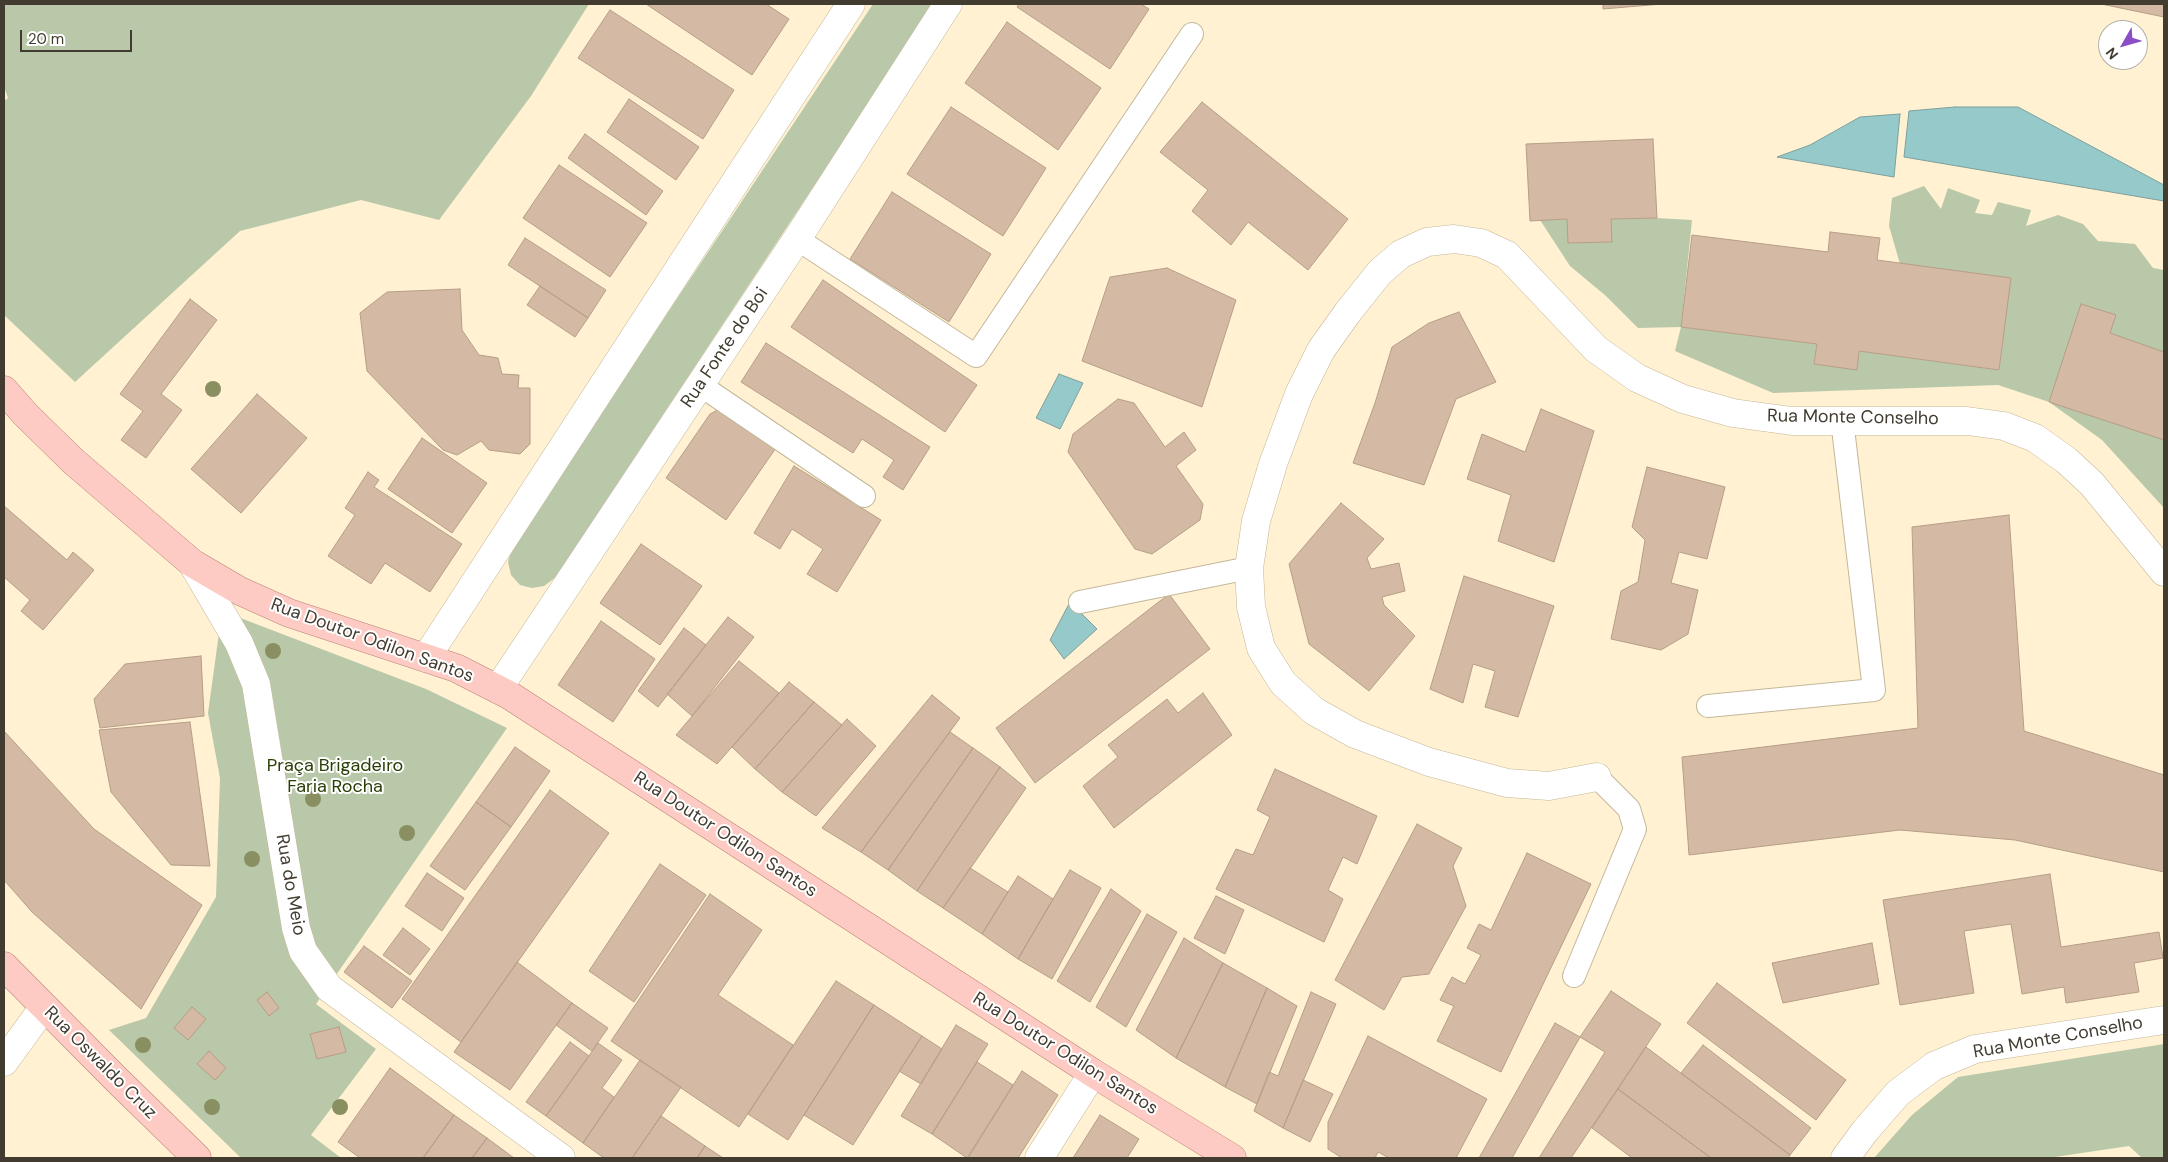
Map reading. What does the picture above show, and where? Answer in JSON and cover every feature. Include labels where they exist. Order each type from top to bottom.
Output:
[{"type":"main road","name":"Rua Doutor Odilon Santos","points":[[4,390],[25,414],[73,461],[192,564],[240,591],[289,613],[456,668],[498,689],[1093,1073],[1232,1158]]},
{"type":"main road","name":"Rua Oswaldo Cruz","points":[[4,966],[191,1156]]},
{"type":"street","points":[[426,658],[851,4]]},
{"type":"street","name":"Rua Fonte do Boi","points":[[498,689],[797,239],[948,4]]},
{"type":"street","name":"Rua Monte Conselho","points":[[1597,777],[1549,786],[1507,783],[1429,762],[1355,734],[1314,711],[1284,683],[1261,648],[1250,607],[1249,568],[1256,521],[1273,464],[1299,394],[1321,350],[1380,272],[1401,254],[1427,242],[1454,239],[1482,243],[1507,255],[1596,349],[1637,378],[1683,399],[1733,413],[1792,421],[1967,421],[2004,426],[2034,438],[2066,460],[2092,484],[2164,572]]},
{"type":"street","name":"Rua do Meio","points":[[192,564],[239,643],[256,684],[296,928],[303,951],[330,988],[562,1158]]},
{"type":"street","points":[[4,1062],[44,1007]]},
{"type":"street","name":"Rua Monte Conselho","points":[[1845,1158],[1865,1131],[1898,1093],[1934,1066],[1975,1050],[2164,1020]]},
{"type":"street","points":[[1039,1158],[1093,1073]]},
{"type":"lane","points":[[797,239],[976,356],[1192,34]]},
{"type":"lane","points":[[700,385],[864,496]]},
{"type":"lane","points":[[1708,706],[1874,690],[1842,420]]},
{"type":"lane","points":[[1080,602],[1249,568]]},
{"type":"lane","points":[[1574,976],[1635,829],[1629,809],[1597,777]]},
{"type":"green space","points":[[4,4],[589,4],[531,96],[439,220],[361,200],[240,231],[75,382],[4,315],[4,101],[8,98],[4,87]]},
{"type":"green space","points":[[873,4],[934,4],[556,577],[544,586],[532,588],[520,585],[511,575],[508,562],[512,547]]},
{"type":"green space","points":[[1924,186],[1941,209],[1948,188],[1980,200],[1975,213],[1992,215],[1998,202],[2031,210],[2026,226],[2058,215],[2083,224],[2098,241],[2135,244],[2153,268],[2164,270],[2164,508],[2102,440],[2049,402],[1998,385],[1773,393],[1675,351],[1681,327],[1817,344],[1814,364],[1857,369],[1859,351],[1999,370],[2010,278],[1900,264],[1889,226],[1892,198]]},
{"type":"green space","points":[[1656,218],[1692,220],[1681,327],[1638,328],[1606,296],[1570,266],[1540,220],[1567,219],[1569,243],[1611,242],[1611,219]]},
{"type":"green space","name":"Praça Brigadeiro Faria Rocha","points":[[222,611],[426,689],[507,728],[316,1004],[376,1049],[311,1135],[341,1158],[241,1158],[109,1030],[146,1018],[216,897],[220,778],[208,713]]},
{"type":"green space","points":[[2164,1044],[2164,1158],[2142,1158],[2129,1146],[2048,1158],[1874,1158],[1912,1115],[1958,1077]]},
{"type":"water","points":[[1955,107],[2018,107],[2164,185],[2164,201],[1904,157],[1909,111]]},
{"type":"water","points":[[1900,114],[1894,177],[1777,157],[1810,145],[1860,117]]},
{"type":"water","points":[[1059,374],[1083,383],[1060,429],[1036,418]]},
{"type":"water","points":[[1070,602],[1097,629],[1064,659],[1050,640]]},
{"type":"building","points":[[646,4],[766,4],[789,19],[752,75]]},
{"type":"building","points":[[1019,4],[1141,4],[1149,9],[1110,69],[1017,7]]},
{"type":"building","points":[[1603,4],[1662,4],[1603,9]]},
{"type":"building","points":[[2101,4],[2164,4],[2164,17]]},
{"type":"building","points":[[610,10],[734,90],[703,139],[578,58]]},
{"type":"building","points":[[1007,22],[1101,88],[1058,150],[965,83]]},
{"type":"building","points":[[629,99],[699,147],[676,180],[607,132]]},
{"type":"building","points":[[1202,102],[1348,219],[1308,270],[1248,222],[1231,245],[1192,211],[1208,190],[1160,152]]},
{"type":"building","points":[[951,107],[1046,168],[1003,236],[907,174]]},
{"type":"building","points":[[585,134],[663,191],[646,215],[568,158]]},
{"type":"building","points":[[1653,139],[1657,218],[1611,219],[1612,242],[1568,243],[1567,219],[1530,221],[1526,144]]},
{"type":"building","points":[[559,165],[647,223],[610,277],[523,218]]},
{"type":"building","points":[[892,192],[991,254],[949,322],[850,259]]},
{"type":"building","points":[[1830,232],[1880,238],[1877,260],[2011,278],[1999,370],[1859,351],[1857,370],[1814,364],[1817,344],[1681,327],[1692,235],[1828,252]]},
{"type":"building","points":[[525,238],[606,290],[588,318],[508,265]]},
{"type":"building","points":[[1167,268],[1236,300],[1202,407],[1082,361],[1110,277]]},
{"type":"building","points":[[823,280],[977,385],[945,432],[791,327]]},
{"type":"building","points":[[540,286],[588,318],[575,337],[527,305]]},
{"type":"building","points":[[460,289],[462,330],[479,355],[498,358],[502,374],[519,375],[518,388],[530,388],[530,444],[520,454],[489,450],[481,441],[457,455],[443,450],[367,371],[360,313],[387,292]]},
{"type":"building","points":[[190,299],[217,320],[161,394],[182,410],[146,458],[121,440],[143,411],[120,394]]},
{"type":"building","points":[[2081,304],[2116,315],[2110,333],[2164,352],[2164,440],[2049,402]]},
{"type":"building","points":[[1459,312],[1496,382],[1456,399],[1424,485],[1353,463],[1375,403],[1392,347],[1429,323]]},
{"type":"building","points":[[766,343],[930,447],[903,490],[883,477],[894,460],[862,439],[853,453],[741,382]]},
{"type":"building","points":[[257,394],[307,438],[241,513],[191,469]]},
{"type":"building","points":[[1118,399],[1134,403],[1165,447],[1184,432],[1196,450],[1176,466],[1203,504],[1200,520],[1152,554],[1135,549],[1068,452],[1073,434]]},
{"type":"building","points":[[723,407],[778,445],[726,520],[666,478],[710,414]]},
{"type":"building","points":[[1541,409],[1594,431],[1554,562],[1498,541],[1511,495],[1467,479],[1482,434],[1525,452]]},
{"type":"building","points":[[422,438],[487,483],[452,533],[388,489]]},
{"type":"building","points":[[794,466],[881,520],[837,592],[807,574],[823,549],[792,529],[780,549],[754,533]]},
{"type":"building","points":[[1647,467],[1725,487],[1707,559],[1679,552],[1671,583],[1698,590],[1688,634],[1661,650],[1611,639],[1621,591],[1638,582],[1645,540],[1632,527]]},
{"type":"building","points":[[368,472],[379,480],[374,487],[462,544],[430,592],[385,563],[371,584],[328,556],[355,515],[345,508]]},
{"type":"building","points":[[1341,503],[1384,539],[1367,558],[1371,569],[1399,563],[1405,591],[1382,597],[1384,605],[1415,636],[1369,691],[1309,644],[1289,564]]},
{"type":"building","points":[[4,506],[67,560],[73,552],[94,570],[43,630],[21,611],[30,600],[4,577]]},
{"type":"building","points":[[2009,515],[2024,731],[2164,775],[2164,872],[2015,840],[1900,830],[1689,855],[1682,757],[1918,728],[1912,527]]},
{"type":"building","points":[[641,544],[702,586],[660,645],[600,603]]},
{"type":"building","points":[[1464,576],[1554,606],[1518,717],[1485,707],[1495,671],[1473,664],[1463,703],[1430,689]]},
{"type":"building","points":[[1169,594],[1210,649],[1035,783],[996,728]]},
{"type":"building","points":[[728,617],[754,637],[692,716],[667,694]]},
{"type":"building","points":[[601,621],[655,659],[613,722],[558,685]]},
{"type":"building","points":[[684,628],[706,645],[658,707],[638,691]]},
{"type":"building","points":[[201,656],[204,716],[100,728],[94,699],[125,664]]},
{"type":"building","points":[[739,661],[779,693],[717,764],[676,735]]},
{"type":"building","points":[[789,682],[814,702],[755,769],[732,747]]},
{"type":"building","points":[[1203,693],[1232,735],[1114,828],[1083,786],[1118,757],[1108,745],[1167,699],[1178,713]]},
{"type":"building","points":[[932,695],[960,718],[861,852],[822,828]]},
{"type":"building","points":[[814,702],[842,725],[782,792],[755,769]]},
{"type":"building","points":[[847,719],[876,746],[816,816],[782,792]]},
{"type":"building","points":[[190,722],[210,866],[171,865],[111,792],[99,730]]},
{"type":"building","points":[[4,731],[94,829],[202,905],[141,1009],[32,912],[4,880]]},
{"type":"building","points":[[950,732],[973,748],[888,870],[861,852]]},
{"type":"building","points":[[515,747],[550,771],[511,827],[476,802]]},
{"type":"building","points":[[973,748],[1000,767],[917,891],[888,870]]},
{"type":"building","points":[[1000,767],[1026,788],[943,908],[917,891]]},
{"type":"building","points":[[1275,769],[1377,816],[1357,864],[1343,857],[1328,890],[1343,899],[1324,942],[1216,889],[1236,849],[1253,855],[1270,817],[1257,810]]},
{"type":"building","points":[[550,790],[609,833],[461,1042],[402,999]]},
{"type":"building","points":[[476,802],[511,827],[465,890],[430,866]]},
{"type":"building","points":[[1417,824],[1462,848],[1453,866],[1466,906],[1429,974],[1402,977],[1384,1010],[1335,980]]},
{"type":"building","points":[[1527,853],[1591,884],[1501,1072],[1437,1041],[1454,1006],[1440,1000],[1452,977],[1465,984],[1481,955],[1467,948],[1479,924],[1491,930]]},
{"type":"building","points":[[660,864],[706,895],[634,1002],[589,971]]},
{"type":"building","points":[[970,868],[1008,892],[982,934],[943,908]]},
{"type":"building","points":[[1070,870],[1101,888],[1052,979],[1018,959]]},
{"type":"building","points":[[427,873],[464,898],[442,931],[405,906]]},
{"type":"building","points":[[2050,874],[2061,947],[2159,932],[2163,958],[2134,963],[2139,992],[2066,1003],[2064,987],[2022,994],[2011,924],[1964,931],[1974,993],[1900,1005],[1883,900]]},
{"type":"building","points":[[1018,876],[1053,899],[1018,959],[982,934]]},
{"type":"building","points":[[1111,889],[1141,911],[1090,1002],[1057,981]]},
{"type":"building","points":[[710,894],[762,930],[718,995],[793,1045],[739,1127],[611,1041]]},
{"type":"building","points":[[1216,896],[1244,910],[1225,954],[1194,938]]},
{"type":"building","points":[[1147,914],[1177,932],[1126,1027],[1096,1007]]},
{"type":"building","points":[[403,928],[430,949],[410,975],[383,955]]},
{"type":"building","points":[[1184,938],[1223,963],[1176,1058],[1136,1030]]},
{"type":"building","points":[[1872,943],[1879,984],[1783,1003],[1772,963]]},
{"type":"building","points":[[364,946],[412,981],[392,1008],[344,972]]},
{"type":"building","points":[[517,962],[572,1003],[510,1090],[454,1052]]},
{"type":"building","points":[[1223,963],[1267,988],[1225,1087],[1176,1058]]},
{"type":"building","points":[[836,981],[874,1005],[788,1140],[748,1114]]},
{"type":"building","points":[[1717,983],[1846,1080],[1816,1120],[1687,1023]]},
{"type":"building","points":[[1267,988],[1297,1006],[1257,1104],[1225,1087]]},
{"type":"building","points":[[1611,991],[1661,1024],[1571,1158],[1539,1158],[1605,1052],[1580,1037]]},
{"type":"building","points":[[267,992],[279,1008],[269,1016],[257,1000]]},
{"type":"building","points":[[1311,992],[1336,1004],[1283,1128],[1254,1111],[1269,1072],[1278,1076]]},
{"type":"building","points":[[572,1003],[608,1028],[592,1051],[556,1025]]},
{"type":"building","points":[[874,1005],[922,1036],[853,1145],[804,1115]]},
{"type":"building","points":[[192,1007],[206,1019],[188,1040],[174,1028]]},
{"type":"building","points":[[1555,1023],[1580,1037],[1512,1158],[1479,1158]]},
{"type":"building","points":[[956,1025],[988,1044],[932,1134],[901,1116]]},
{"type":"building","points":[[339,1027],[346,1052],[317,1059],[310,1034]]},
{"type":"building","points":[[922,1036],[942,1049],[921,1084],[899,1071]]},
{"type":"building","points":[[1368,1036],[1487,1099],[1456,1158],[1389,1158],[1378,1152],[1375,1158],[1342,1158],[1328,1149],[1328,1122]]},
{"type":"building","points":[[570,1042],[589,1056],[546,1116],[526,1102]]},
{"type":"building","points":[[598,1043],[622,1060],[602,1088],[614,1097],[583,1143],[546,1116]]},
{"type":"building","points":[[1703,1045],[1811,1128],[1790,1155],[1681,1073]]},
{"type":"building","points":[[1646,1047],[1790,1155],[1788,1158],[1711,1158],[1618,1089]]},
{"type":"building","points":[[209,1051],[226,1068],[215,1080],[197,1064]]},
{"type":"building","points":[[640,1060],[681,1087],[632,1158],[604,1158],[583,1143]]},
{"type":"building","points":[[977,1062],[1013,1085],[967,1158],[932,1134]]},
{"type":"building","points":[[390,1068],[454,1115],[423,1158],[360,1158],[338,1142]]},
{"type":"building","points":[[1022,1071],[1058,1095],[1018,1158],[968,1158]]},
{"type":"building","points":[[1303,1080],[1333,1094],[1310,1142],[1283,1128]]},
{"type":"building","points":[[1618,1089],[1711,1158],[1632,1158],[1592,1128]]},
{"type":"building","points":[[454,1115],[487,1138],[472,1158],[423,1158]]},
{"type":"building","points":[[1100,1115],[1139,1139],[1127,1158],[1073,1158]]},
{"type":"building","points":[[661,1116],[705,1146],[697,1158],[632,1158]]},
{"type":"building","points":[[487,1138],[514,1158],[472,1158]]},
{"type":"building","points":[[705,1146],[723,1158],[697,1158]]}]
